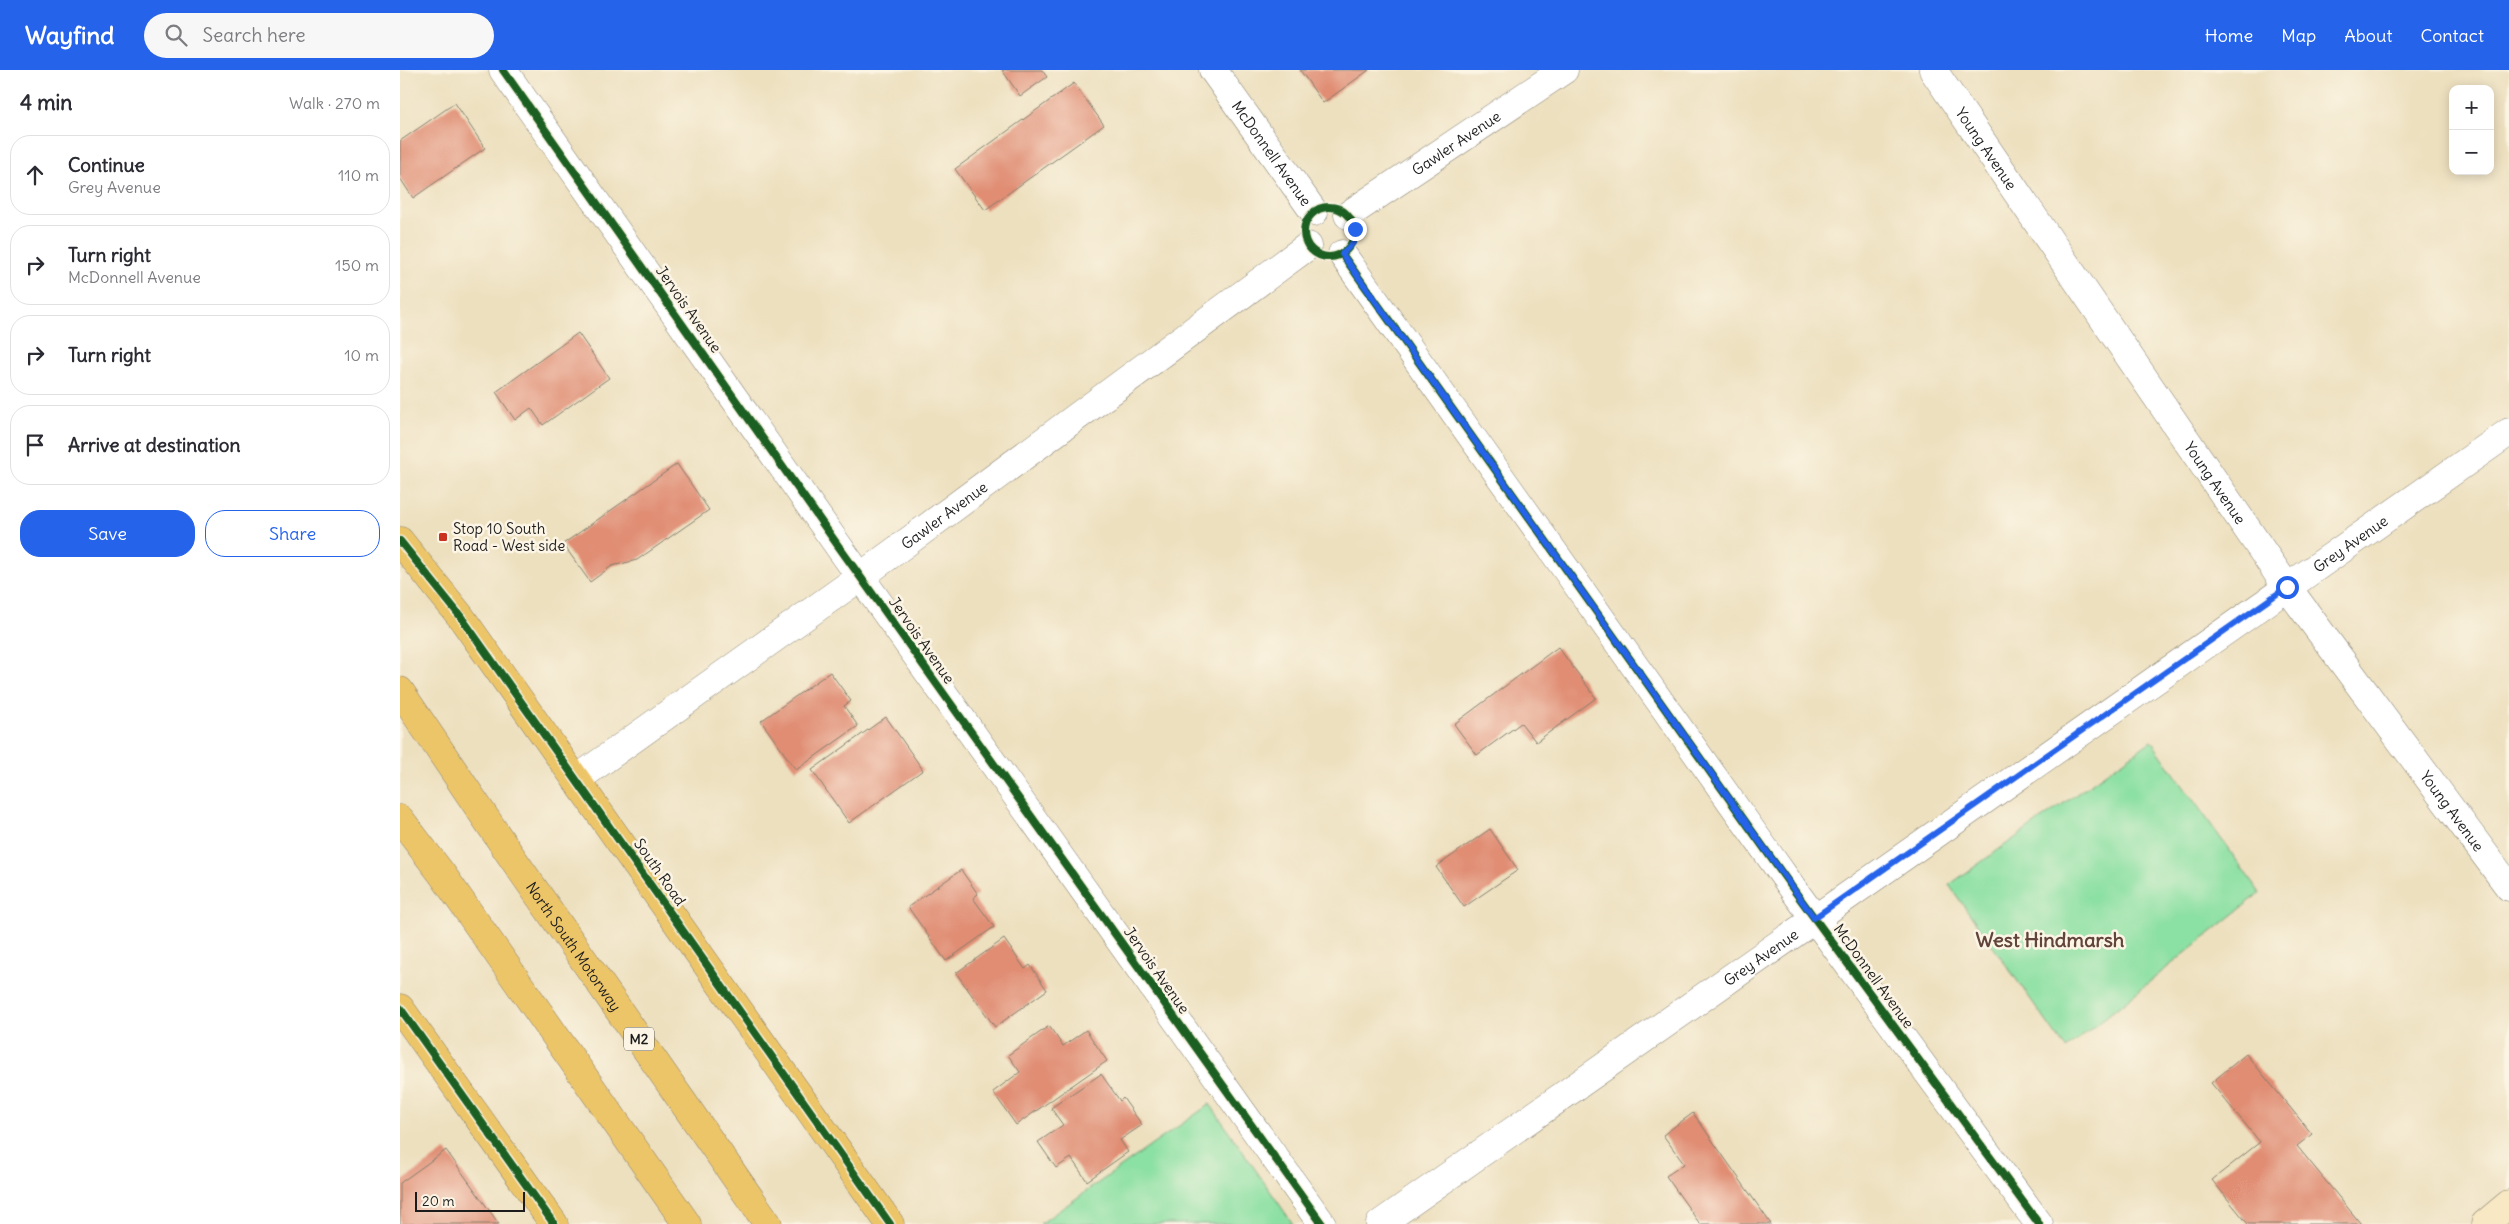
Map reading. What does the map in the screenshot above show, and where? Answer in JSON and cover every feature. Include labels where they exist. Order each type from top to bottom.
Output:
[{"type":"main road","name":"South Road","points":[[400,541],[462,617],[890,1224]]},
{"type":"main road","name":"North South Motorway","points":[[400,691],[509,854],[768,1224]]},
{"type":"main road","points":[[400,819],[442,874],[687,1224]]},
{"type":"main road","points":[[400,1008],[554,1224]]},
{"type":"street","name":"Jervois Avenue","points":[[503,70],[860,577],[1322,1224]]},
{"type":"street","name":"McDonnell Avenue","points":[[1213,70],[1314,212]]},
{"type":"street","name":"Gawler Avenue","points":[[1348,215],[1564,70]]},
{"type":"street","name":"Young Avenue","points":[[1933,70],[2287,587],[2509,887]]},
{"type":"street","points":[[1332,207],[1348,215],[1352,221],[1355,236],[1353,243],[1342,254],[1336,257],[1320,256],[1308,246],[1304,228],[1314,212],[1322,208],[1332,207]]},
{"type":"street","name":"Gawler Avenue","points":[[577,778],[860,577],[1308,246]]},
{"type":"street","name":"McDonnell Avenue","points":[[1342,254],[1814,918],[2039,1224]]},
{"type":"street","name":"Grey Avenue","points":[[1380,1224],[2509,432]]},
{"type":"green space","points":[[2151,741],[2260,893],[2066,1049],[1949,885]]},
{"type":"green space","points":[[1210,1104],[1293,1224],[1040,1224]]},
{"type":"building","points":[[1002,70],[1042,70],[1047,77],[1020,96]]},
{"type":"building","points":[[1300,70],[1369,70],[1323,103]]},
{"type":"building","points":[[1074,83],[1104,125],[985,210],[955,169]]},
{"type":"building","points":[[455,103],[485,148],[413,198],[400,178],[400,141]]},
{"type":"building","points":[[578,333],[609,378],[543,425],[531,408],[515,420],[496,392]]},
{"type":"building","points":[[677,464],[709,510],[637,560],[612,566],[590,582],[563,544]]},
{"type":"building","points":[[1558,647],[1596,698],[1536,742],[1521,723],[1477,755],[1454,724]]},
{"type":"building","points":[[830,672],[851,701],[844,706],[858,726],[796,770],[761,721]]},
{"type":"building","points":[[886,717],[923,770],[849,823],[812,770]]},
{"type":"building","points":[[1490,829],[1518,870],[1464,907],[1436,867]]},
{"type":"building","points":[[961,870],[978,894],[973,898],[994,927],[946,961],[908,907]]},
{"type":"building","points":[[1004,939],[1025,969],[1030,965],[1047,990],[995,1027],[956,973]]},
{"type":"building","points":[[1049,1026],[1063,1046],[1086,1030],[1107,1061],[1016,1125],[993,1092],[1020,1072],[1008,1055]]},
{"type":"building","points":[[2246,1054],[2312,1134],[2297,1146],[2361,1224],[2248,1224],[2212,1180],[2260,1142],[2211,1083]]},
{"type":"building","points":[[1101,1074],[1120,1101],[1123,1098],[1142,1125],[1120,1140],[1128,1152],[1087,1181],[1071,1158],[1056,1168],[1038,1142],[1063,1125],[1051,1108]]},
{"type":"building","points":[[1693,1113],[1771,1224],[1700,1224],[1666,1176],[1684,1164],[1663,1135]]},
{"type":"building","points":[[446,1150],[499,1224],[400,1224],[400,1183]]},
{"type":"cycle path","points":[[503,70],[839,547],[1322,1224]]},
{"type":"cycle path","points":[[1324,207],[1334,207],[1347,214],[1354,227],[1354,232],[1354,237],[1347,250],[1334,257],[1324,257],[1315,253],[1308,246],[1304,237],[1304,227],[1308,218],[1315,211],[1324,207]]},
{"type":"cycle path","points":[[1342,254],[1796,893],[2039,1224]]},
{"type":"cycle path","points":[[400,541],[461,617],[890,1224]]},
{"type":"cycle path","points":[[400,1008],[554,1224]]},
{"type":"place","name":"Stop 10 South Road - West side","points":[[443,537]]},
{"type":"district","name":"West Hindmarsh","points":[[2050,939]]},
{"type":"route","points":[[1355,229],[1353,243],[1342,254],[1814,918],[2287,587]]}]
